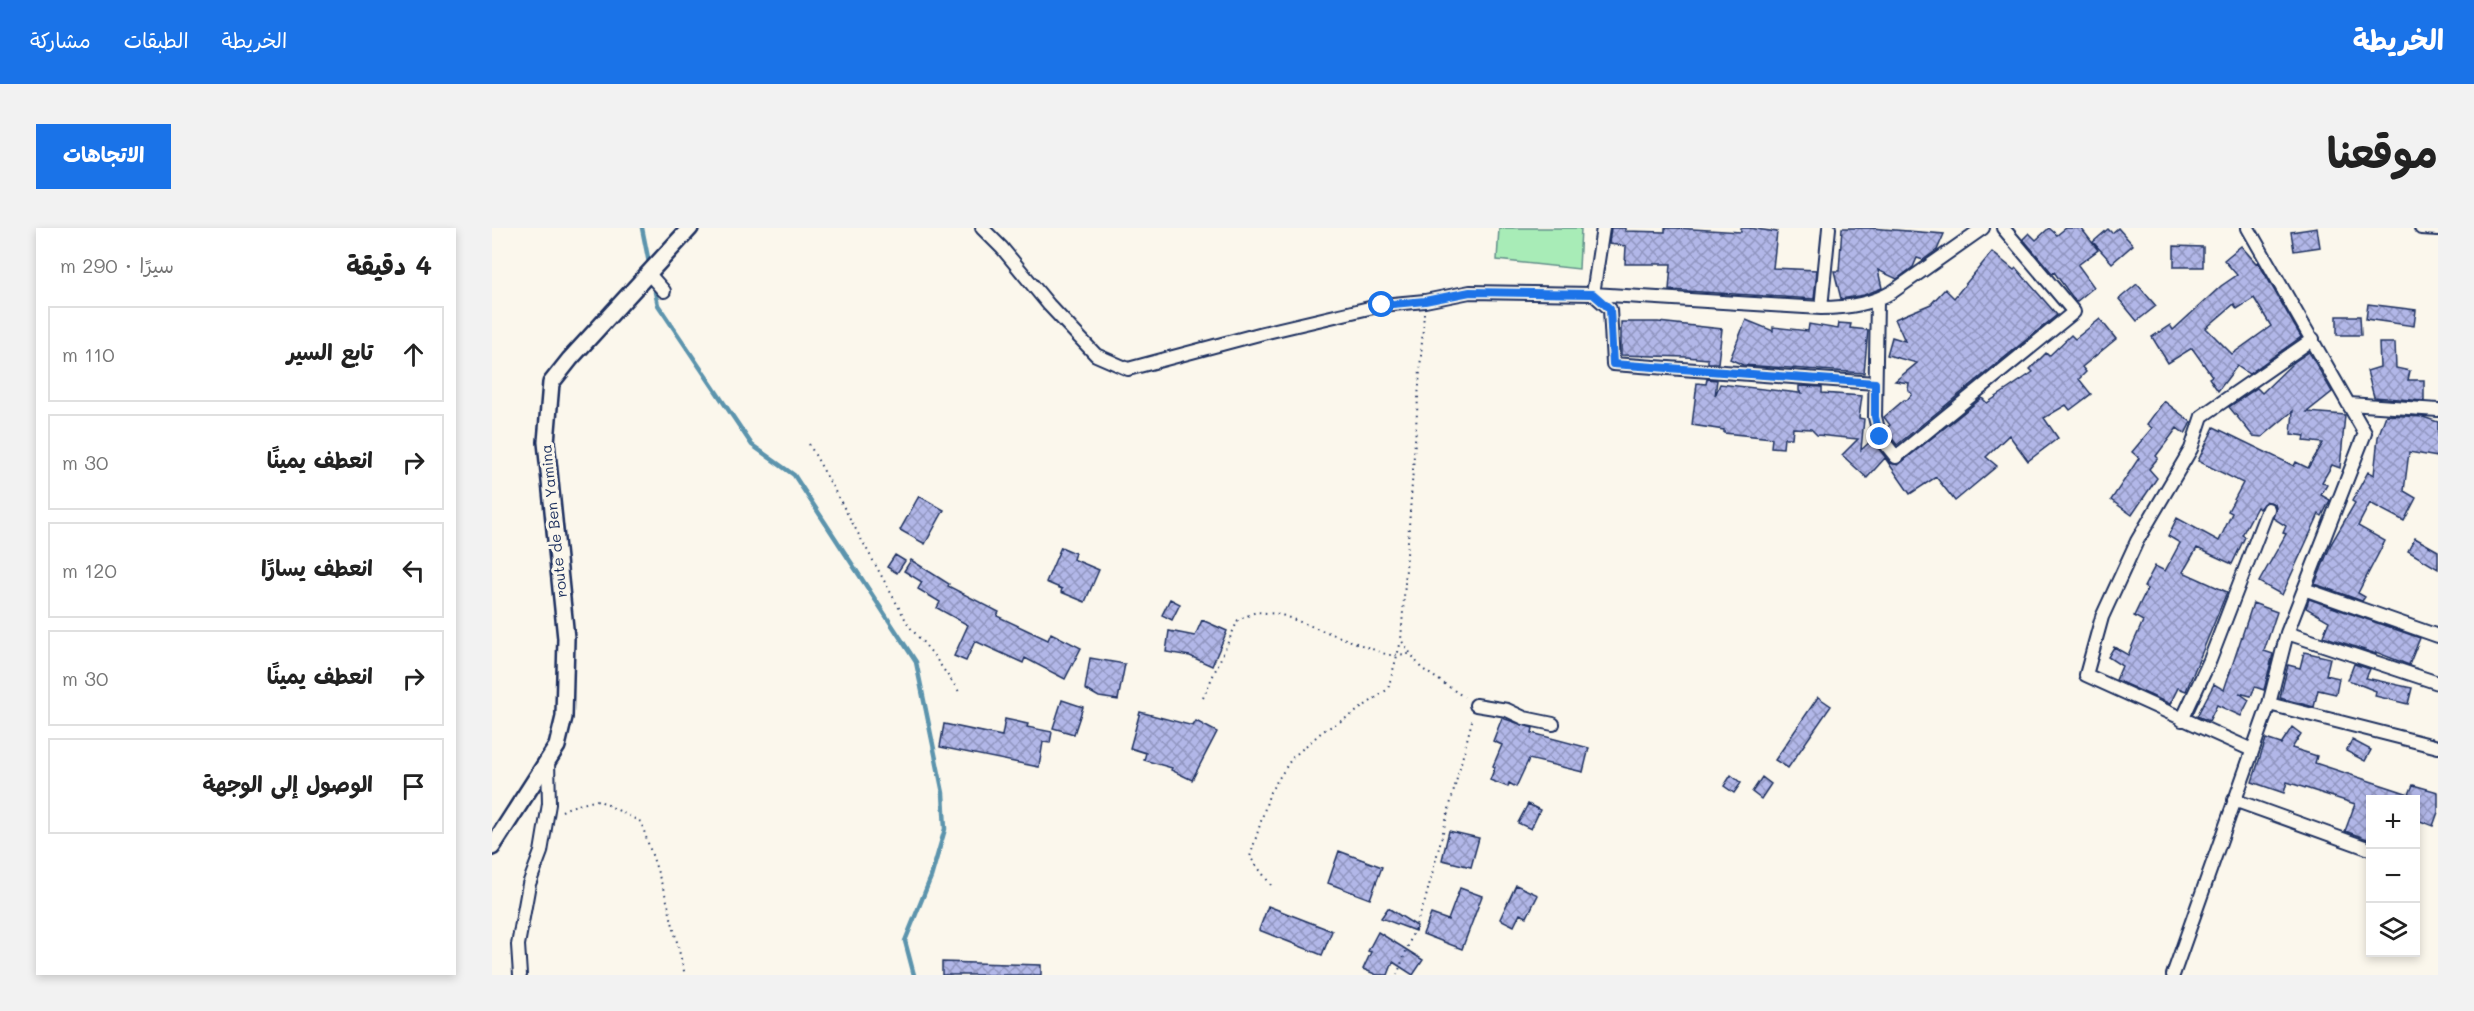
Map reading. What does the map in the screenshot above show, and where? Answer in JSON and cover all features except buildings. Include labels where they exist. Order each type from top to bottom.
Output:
[{"type":"street","name":"route de Ben Yamina","points":[[492,847],[557,746],[564,717],[567,684],[566,638],[546,442],[551,383],[570,359],[690,228]]},
{"type":"street","points":[[982,228],[1096,355],[1128,369],[1263,333],[1382,305],[1425,301],[1470,292],[1593,294],[1821,308],[1856,305],[1877,301],[1983,228]]},
{"type":"street","points":[[1593,294],[1603,228]]},
{"type":"street","points":[[1821,308],[1829,228]]},
{"type":"street","points":[[1877,301],[1875,417],[1880,437],[1896,457],[2073,312],[2003,228]]},
{"type":"street","points":[[2174,975],[2268,704],[2287,633],[2365,433],[2248,228]]},
{"type":"street","points":[[2421,228],[2438,229]]},
{"type":"street","points":[[649,274],[664,291]]},
{"type":"street","points":[[1593,294],[1610,309],[1613,364],[1875,383]]},
{"type":"street","points":[[2252,750],[2086,675],[2102,617],[2137,541],[2191,449],[2202,416],[2313,339]]},
{"type":"street","points":[[2349,404],[2438,410]]},
{"type":"street","points":[[2182,720],[2210,660],[2268,509]]},
{"type":"street","points":[[2304,589],[2438,636]]},
{"type":"street","points":[[2287,633],[2438,683]]},
{"type":"street","points":[[2268,704],[2438,747]]},
{"type":"street","points":[[1476,705],[1507,710],[1524,718],[1552,723]]},
{"type":"street","points":[[519,975],[518,945],[529,884],[541,852],[549,804],[548,761]]},
{"type":"street","points":[[2234,800],[2366,848]]},
{"type":"path","points":[[1271,885],[1250,857],[1270,792],[1292,758],[1323,731],[1350,716],[1388,689],[1401,640],[1425,301]]},
{"type":"path","points":[[809,444],[909,626],[932,653],[960,693]]},
{"type":"path","points":[[1203,698],[1238,620],[1256,612],[1279,614],[1388,655],[1411,654]]},
{"type":"path","points":[[1397,975],[1425,901],[1476,705],[1421,668],[1401,640]]},
{"type":"path","points":[[546,820],[570,807],[598,800],[641,822],[666,897],[685,975]]},
{"type":"green space","points":[[1499,228],[1581,228],[1579,269],[1497,260]]},
{"type":"waterway","points":[[642,228],[649,263]]},
{"type":"waterway","points":[[655,292],[658,305],[752,445],[794,475],[916,662],[943,793],[945,829],[931,877],[905,941],[914,975]]},
{"type":"route","points":[[1382,305],[1425,301],[1470,292],[1593,294],[1610,309],[1613,364],[1875,383],[1875,417],[1880,437]]}]
